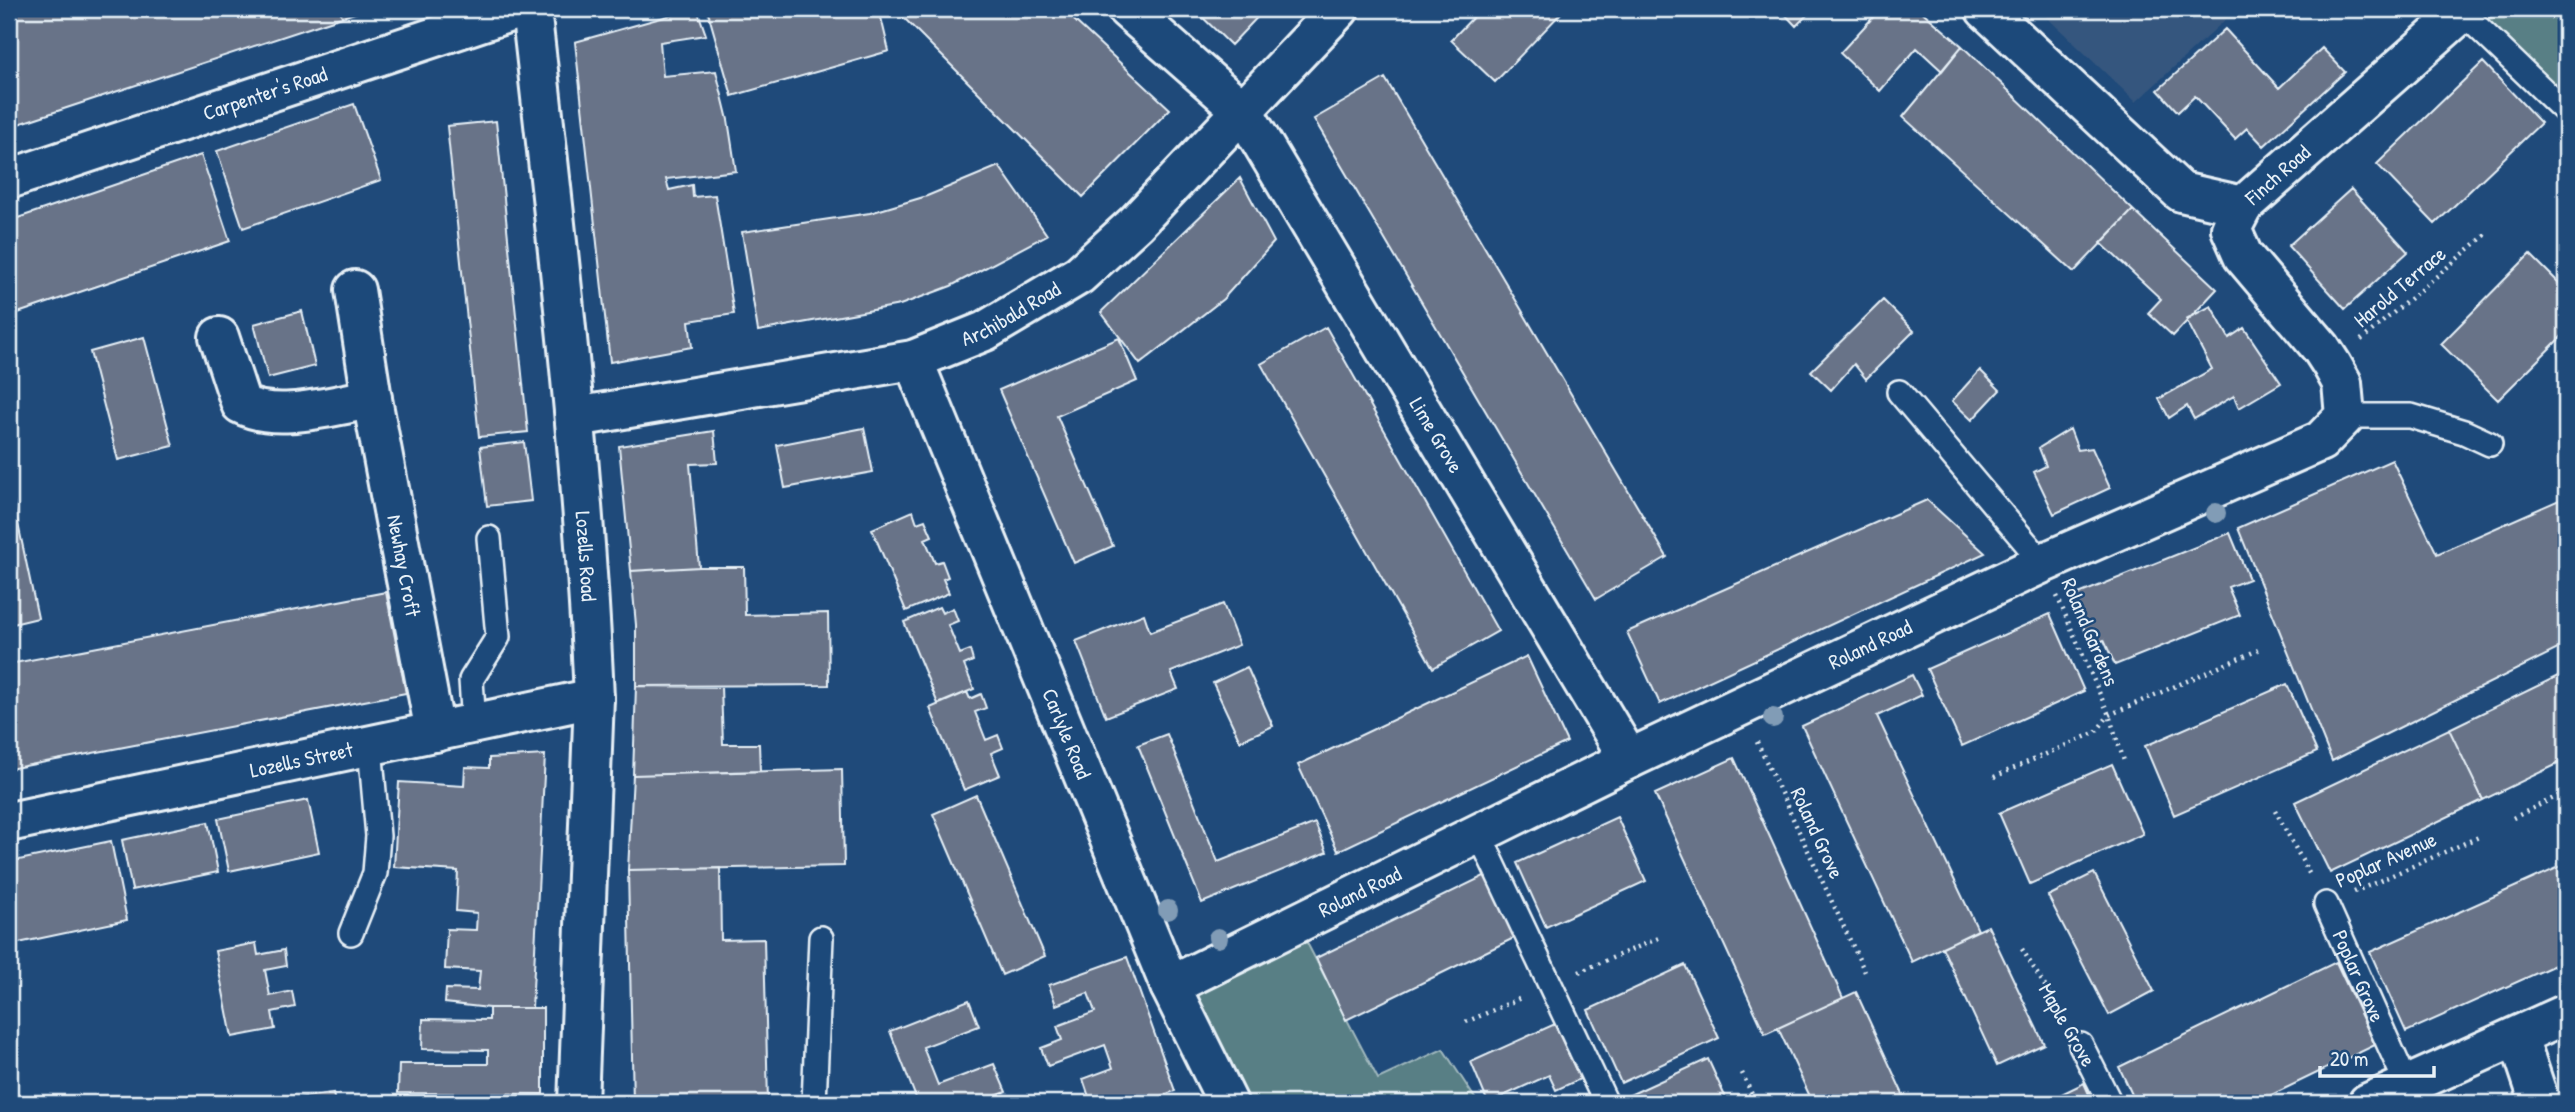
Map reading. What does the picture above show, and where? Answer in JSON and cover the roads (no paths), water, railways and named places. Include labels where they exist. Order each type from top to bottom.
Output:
[{"type":"street","name":"Carpenter's Road","points":[[9,179],[519,9]]},
{"type":"street","name":"Lozells Road","points":[[531,9],[576,417],[594,698],[578,1103]]},
{"type":"street","name":"Lime Grove","points":[[1127,9],[1243,111],[1629,759]]},
{"type":"street","name":"Archibald Road","points":[[576,417],[914,360],[985,331],[1079,275],[1136,223],[1339,9]]},
{"type":"street","name":"Finch Road","points":[[1985,9],[2181,192],[2243,205],[2464,10]]},
{"type":"street","points":[[2243,205],[2231,229],[2242,256],[2332,365],[2342,383],[2345,416]]},
{"type":"street","name":"Newhay Croft","points":[[355,290],[372,399],[435,732]]},
{"type":"street","points":[[219,337],[240,404],[254,411],[276,414],[372,399]]},
{"type":"street","name":"Carlyle Road","points":[[914,360],[1170,986],[1227,1103]]},
{"type":"street","name":"Roland Road","points":[[1170,986],[1629,759],[2043,563],[2321,441],[2345,416]]},
{"type":"street","name":"Lozells Street","points":[[9,822],[594,698]]},
{"type":"street","points":[[2368,1103],[2566,1014]]},
{"type":"street","points":[[2518,1037],[2540,1103]]},
{"type":"lane","points":[[2464,10],[2566,112]]},
{"type":"lane","points":[[1899,392],[2043,563]]},
{"type":"lane","points":[[2345,416],[2411,416],[2464,432],[2490,444]]},
{"type":"lane","points":[[474,725],[471,680],[498,637],[489,538]]},
{"type":"lane","points":[[351,933],[375,873],[378,836],[370,747]]},
{"type":"lane","points":[[1479,834],[1606,1103]]},
{"type":"lane","name":"Poplar Grove","points":[[2326,904],[2407,1085]]},
{"type":"lane","points":[[814,1103],[821,938]]},
{"type":"lane","name":"Maple Grove","points":[[2081,1045],[2110,1103]]}]
